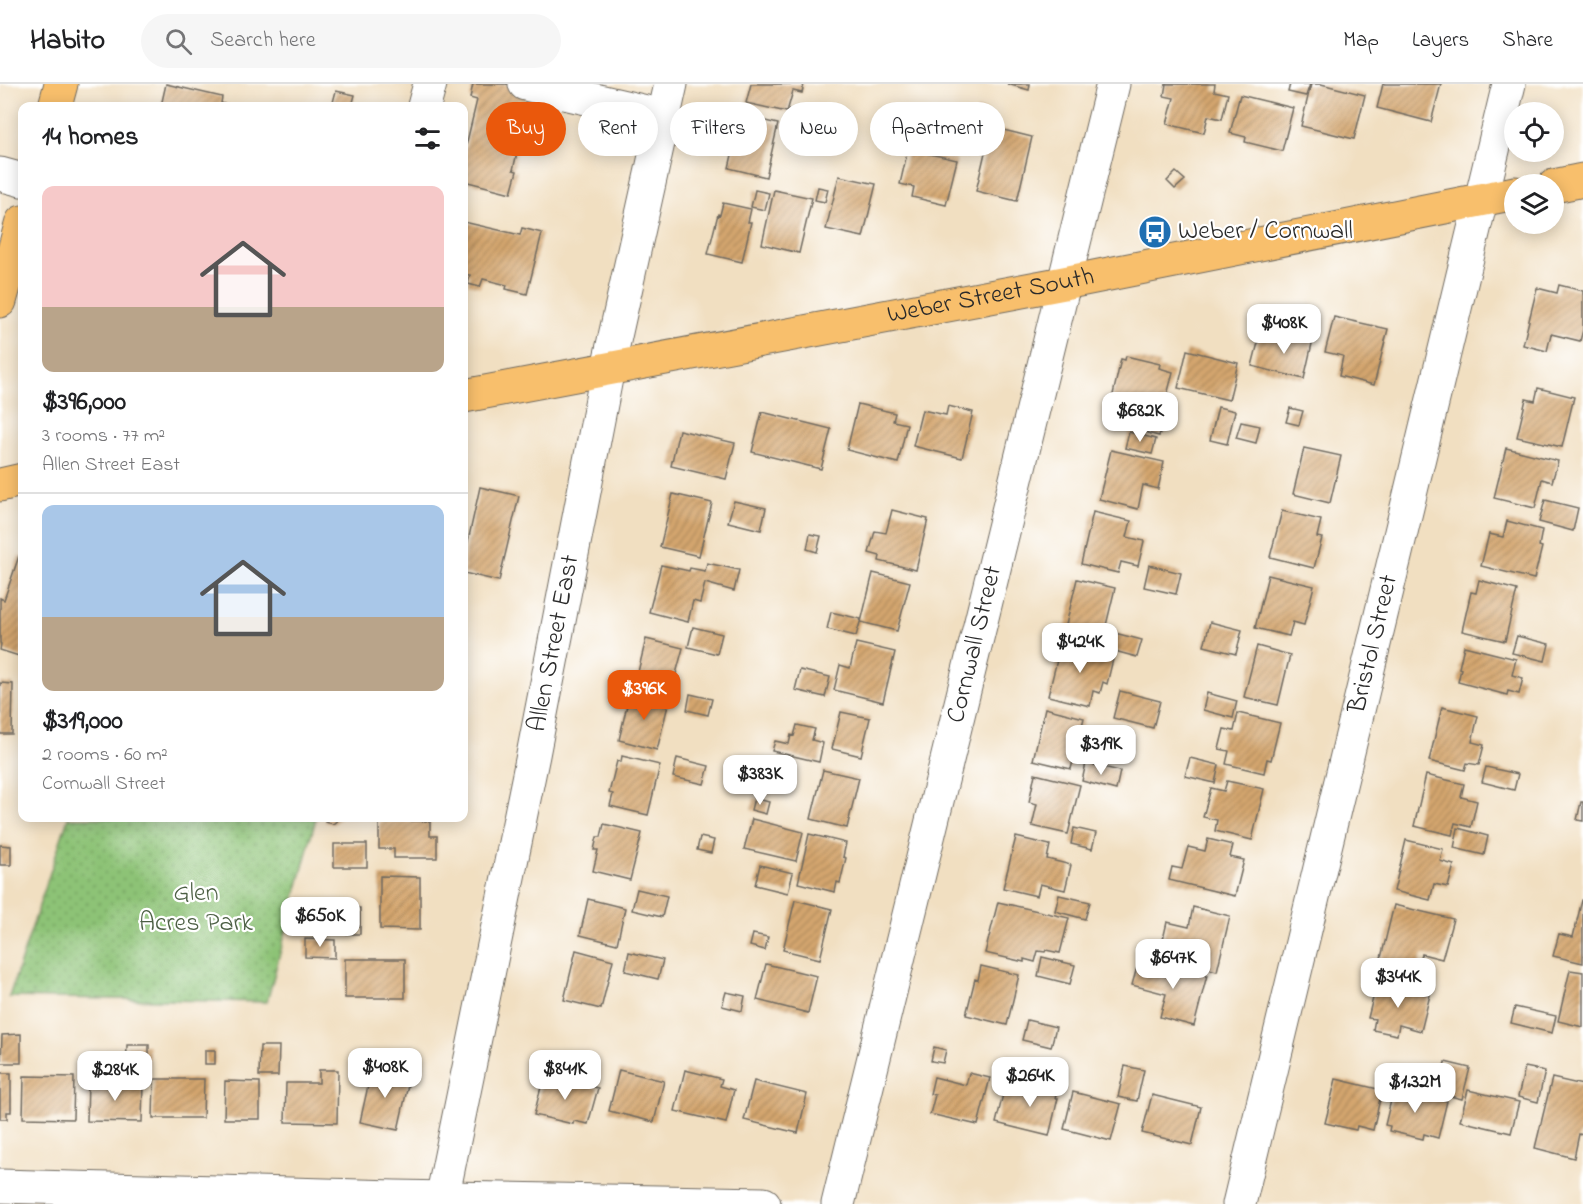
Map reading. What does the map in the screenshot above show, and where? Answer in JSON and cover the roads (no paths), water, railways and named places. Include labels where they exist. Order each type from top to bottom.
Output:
[{"type":"main road","points":[[56,102],[61,84]]},
{"type":"main road","points":[[1564,184],[1583,180]]},
{"type":"main road","name":"Weber Street South","points":[[468,395],[1064,283],[1504,195]]},
{"type":"main road","points":[[0,301],[18,236]]},
{"type":"main road","points":[[0,485],[18,481]]},
{"type":"street","points":[[425,102],[430,84]]},
{"type":"street","name":"Allen Street East","points":[[442,1200],[609,368],[671,84]]},
{"type":"street","name":"Cornwall Street","points":[[838,1204],[1113,84]]},
{"type":"street","name":"Bristol Street","points":[[1239,1204],[1509,84]]},
{"type":"street","points":[[540,86],[664,116]]},
{"type":"street","points":[[0,174],[18,179]]},
{"type":"street","points":[[0,1186],[442,1200],[764,1204]]},
{"type":"place","name":"Weber / Cornwall","points":[[1155,232]]},
{"type":"park label","name":"Glen Acres Park","points":[[196,909]]}]
